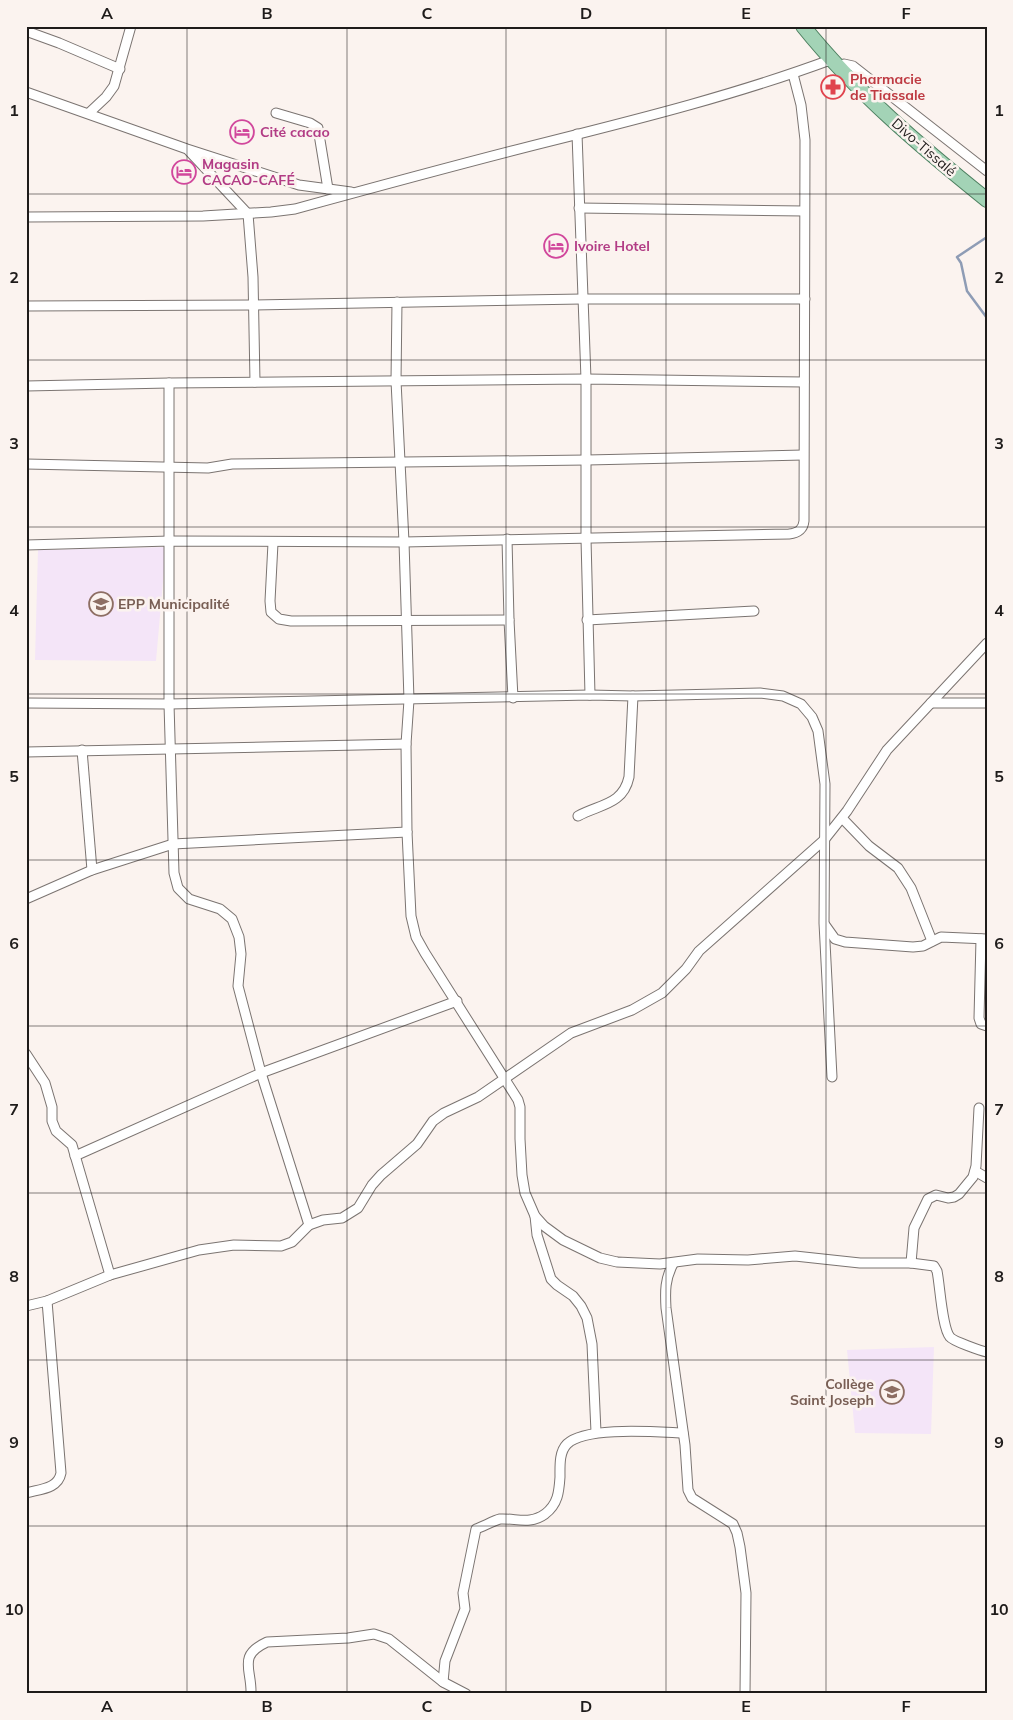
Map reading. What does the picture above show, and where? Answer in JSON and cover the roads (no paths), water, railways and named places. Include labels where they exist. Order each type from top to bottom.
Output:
[{"type":"main road","name":"Divo-Tissalé","points":[[803,26],[833,63],[927,151],[987,200]]},
{"type":"street","points":[[89,113],[106,97],[114,86],[131,26]]},
{"type":"street","points":[[26,31],[120,69]]},
{"type":"street","points":[[26,217],[203,216],[295,209],[683,107],[833,63],[852,66],[987,171]]},
{"type":"street","points":[[26,545],[170,542],[404,542],[789,534],[799,532],[803,527],[804,521],[805,140],[801,105],[793,74]]},
{"type":"street","points":[[26,92],[187,149],[299,185],[356,192]]},
{"type":"street","points":[[276,114],[310,123],[318,128],[328,189]]},
{"type":"street","points":[[578,134],[586,379],[587,620],[590,695]]},
{"type":"street","points":[[187,149],[248,214],[255,382]]},
{"type":"street","points":[[579,208],[804,211]]},
{"type":"street","points":[[26,306],[253,305],[582,299],[805,299]]},
{"type":"street","points":[[397,302],[396,380],[401,461],[409,700],[406,744],[407,832],[411,916],[416,937],[518,1100],[520,1107],[522,1175],[525,1193],[535,1216],[537,1236],[552,1279],[577,1301],[587,1318],[592,1344],[596,1432]]},
{"type":"street","points":[[26,386],[586,379],[804,382]]},
{"type":"street","points":[[170,383],[169,704],[174,873],[178,888],[189,899],[220,909],[232,919],[240,937],[241,954],[238,986],[261,1073],[309,1225]]},
{"type":"street","points":[[26,464],[208,468],[232,464],[587,460],[803,455]]},
{"type":"street","points":[[507,539],[513,698]]},
{"type":"street","points":[[274,543],[270,601],[271,612],[279,619],[292,621],[509,620]]},
{"type":"street","points":[[587,620],[754,611]]},
{"type":"street","points":[[26,1306],[46,1301],[110,1274],[199,1250],[217,1247],[281,1246],[292,1242],[309,1225],[323,1220],[342,1218],[358,1208],[372,1185],[381,1175],[407,1150],[417,1144],[433,1121],[444,1113],[478,1096],[571,1033],[632,1010],[662,993],[686,969],[699,950],[824,840],[842,818],[887,750],[987,643]]},
{"type":"street","points":[[26,703],[169,704],[760,693],[783,696],[801,704],[812,717],[818,731],[825,784],[824,923],[832,1077]]},
{"type":"street","points":[[578,816],[615,800],[627,787],[633,696]]},
{"type":"street","points":[[931,703],[987,703]]},
{"type":"street","points":[[26,752],[406,744]]},
{"type":"street","points":[[82,750],[92,870]]},
{"type":"street","points":[[842,818],[870,846],[898,868],[911,888],[932,941]]},
{"type":"street","points":[[26,899],[92,870],[173,844],[407,832]]},
{"type":"street","points":[[824,923],[835,939],[845,942],[913,947],[923,946],[941,937],[984,939],[979,1018],[981,1024],[987,1026]]},
{"type":"street","points":[[75,1156],[261,1073],[457,1001]]},
{"type":"street","points":[[26,1054],[45,1083],[52,1107],[52,1121],[56,1131],[72,1145],[110,1274]]},
{"type":"street","points":[[911,1263],[914,1228],[928,1199],[936,1195],[948,1198],[959,1194],[970,1181],[975,1171],[979,1108]]},
{"type":"street","points":[[975,1171],[987,1178]]},
{"type":"street","points":[[535,1216],[544,1226],[563,1240],[600,1258],[617,1262],[673,1264],[698,1259],[748,1260],[795,1256],[860,1263],[911,1263],[934,1266],[937,1270],[949,1336],[955,1341],[987,1352]]},
{"type":"street","points":[[673,1264],[667,1275],[665,1286],[666,1308],[688,1484],[692,1498],[732,1524],[737,1533],[746,1593],[745,1694]]},
{"type":"street","points":[[26,1492],[56,1484],[60,1480],[61,1473],[46,1301]]},
{"type":"street","points":[[443,1682],[445,1661],[465,1609],[463,1593],[476,1529],[498,1519],[528,1521],[543,1516],[553,1507],[559,1495],[561,1454],[566,1444],[574,1439],[596,1432],[683,1433]]},
{"type":"street","points":[[251,1694],[248,1668],[249,1655],[256,1647],[267,1642],[348,1638],[374,1634],[389,1639],[443,1682],[466,1694]]},
{"type":"waterway","points":[[987,237],[957,257],[961,263],[967,291],[987,318]]},
{"type":"place","name":"Pharmacie de Tiassale","points":[[833,87]]},
{"type":"place","name":"Cité cacao","points":[[242,132]]},
{"type":"place","name":"Magasin CACAO-CAFÉ","points":[[184,172]]},
{"type":"place","name":"Ivoire Hotel","points":[[556,246]]},
{"type":"place","name":"EPP Municipalité","points":[[101,604]]},
{"type":"place","name":"Collège Saint Joseph","points":[[892,1392]]}]
